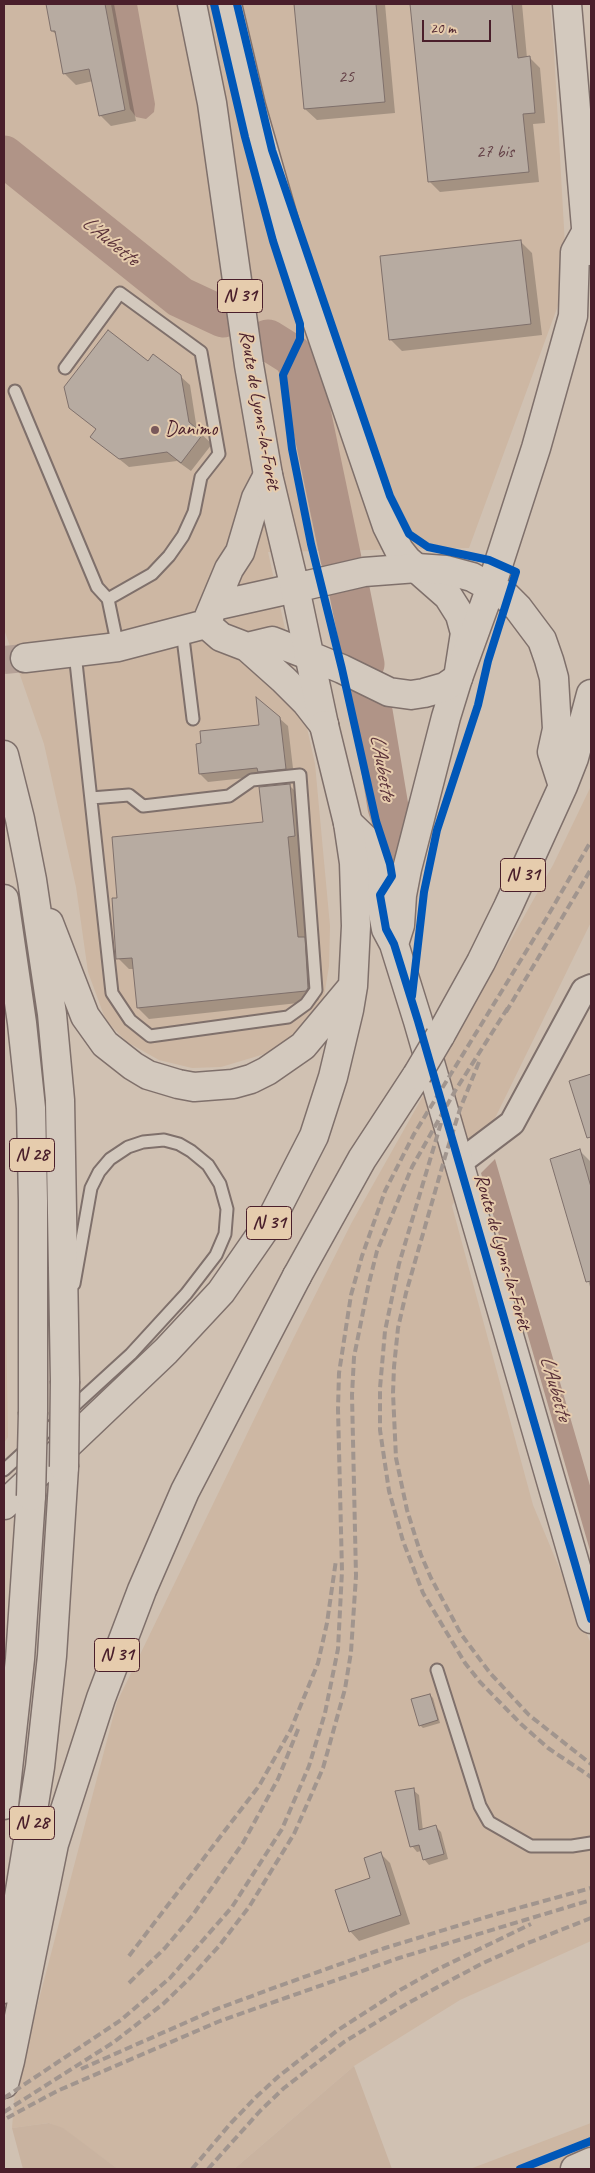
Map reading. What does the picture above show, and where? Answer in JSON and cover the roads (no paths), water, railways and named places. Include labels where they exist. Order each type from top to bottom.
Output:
[{"type":"main road","name":"Route de Lyons-la-Forêt","points":[[192,4],[212,103],[249,366],[268,476],[295,588],[324,726]]},
{"type":"main road","points":[[227,4],[251,106],[290,242],[318,329],[387,526],[399,550],[448,596],[460,615],[465,633],[458,678],[445,687],[411,695],[389,692],[342,669],[272,641],[247,647]]},
{"type":"main road","points":[[567,4],[585,234],[591,273]]},
{"type":"main road","points":[[394,944],[400,925],[407,869],[446,717],[458,678],[492,587],[536,448],[573,316],[575,252],[585,234]]},
{"type":"main road","points":[[201,620],[240,552],[256,498],[268,476]]},
{"type":"main road","points":[[25,658],[118,647],[295,588],[364,572],[417,568],[446,570],[472,577],[506,596],[518,608],[542,640],[554,678],[557,729],[552,752],[563,786]]},
{"type":"main road","points":[[201,620],[221,637],[247,647],[306,702],[324,726]]},
{"type":"main road","name":"N 31","points":[[4,2084],[54,1844],[101,1698],[142,1590],[185,1491],[297,1276],[362,1159],[417,1075],[481,962],[563,786],[574,758],[591,694]]},
{"type":"main road","name":"N 31","points":[[4,1506],[194,1323],[221,1292],[270,1220],[314,1136],[341,1044],[353,986],[356,926],[354,863],[348,823],[324,726]]},
{"type":"main road","name":"N 28","points":[[4,755],[20,819],[32,880],[52,1014],[60,1100],[65,1340],[64,1467],[52,1656],[40,1767],[4,1989]]},
{"type":"main road","name":"Route de Lyons-la-Forêt","points":[[348,823],[370,844],[386,929],[394,944],[591,1618]]},
{"type":"main road","points":[[32,880],[85,1016],[105,1044],[132,1066],[161,1080],[194,1086],[211,1086],[233,1084],[251,1079],[268,1071],[303,1046],[353,986]]},
{"type":"main road","name":"N 28","points":[[4,899],[22,1023],[31,1108],[33,1211],[31,1496],[20,1659],[4,1805]]},
{"type":"main road","points":[[575,2169],[591,2162]]},
{"type":"street","points":[[459,1163],[512,1123],[584,990],[591,987]]},
{"type":"lane","points":[[65,368],[120,293],[201,352],[219,454],[201,477],[194,512],[169,556],[152,574],[108,598]]},
{"type":"lane","points":[[15,391],[97,587],[108,598],[118,647]]},
{"type":"lane","points":[[193,719],[201,620]]},
{"type":"lane","points":[[75,653],[112,993],[130,1020],[150,1036],[288,1017],[306,1004],[316,990],[300,776],[252,780],[229,796],[143,806],[129,795],[91,798]]},
{"type":"lane","points":[[4,1470],[131,1354],[186,1294],[216,1255],[225,1234],[227,1209],[220,1184],[208,1165],[179,1144],[164,1140],[143,1142],[128,1147],[110,1159],[99,1172],[91,1188],[85,1214],[65,1340]]},
{"type":"lane","points":[[437,1670],[480,1806],[490,1822],[531,1846],[572,1846],[591,1843]]},
{"type":"water","points":[[111,4],[137,4],[155,104],[154,112],[146,119],[136,117],[130,109]]},
{"type":"water","points":[[495,1159],[591,1489],[591,1554],[481,1173]]},
{"type":"waterway","name":"L'Aubette","points":[[4,156],[180,297],[223,317]]},
{"type":"waterway","name":"L'Aubette","points":[[268,340],[292,355],[301,368],[341,559]]},
{"type":"waterway","name":"L'Aubette","points":[[349,589],[364,664]]},
{"type":"waterway","name":"L'Aubette","points":[[369,693],[388,807],[399,841]]},
{"type":"tunnel","points":[[4,660],[25,658]]},
{"type":"railway","points":[[4,2098],[121,2020],[170,1978],[232,1907],[282,1829],[309,1766],[325,1713],[338,1649],[342,1571],[338,1409],[339,1373],[351,1295],[362,1256],[385,1191],[414,1134],[546,919],[591,841]]},
{"type":"railway","points":[[506,1012],[591,869]]},
{"type":"railway","points":[[4,2112],[114,2042],[163,2004],[219,1946],[249,1907],[294,1834],[323,1768],[345,1689],[351,1652],[356,1576],[352,1395],[354,1357],[377,1251],[412,1167],[455,1091],[509,1006]]},
{"type":"railway","points":[[479,1062],[460,1109],[445,1157],[406,1293],[398,1328],[393,1393],[396,1458],[407,1510],[421,1555],[461,1634],[490,1673],[529,1715],[591,1764]]},
{"type":"railway","points":[[441,1123],[399,1264],[385,1331],[380,1388],[380,1430],[389,1491],[403,1541],[423,1593],[465,1663],[480,1682],[521,1724],[548,1748],[591,1777]]},
{"type":"railway","points":[[129,1956],[259,1786],[291,1729],[318,1663],[327,1623],[336,1560]]},
{"type":"railway","points":[[129,1983],[165,1948],[192,1916],[243,1843],[278,1779],[299,1727]]},
{"type":"railway","points":[[81,2069],[214,2010],[385,1948],[591,1888]]},
{"type":"railway","points":[[7,2118],[57,2091],[220,2021],[399,1958],[591,1900]]},
{"type":"railway","points":[[208,2169],[260,2111],[284,2088],[344,2042],[408,2003],[483,1963],[591,1918]]},
{"type":"railway","points":[[192,2169],[256,2097],[279,2076],[338,2030],[400,1990],[436,1970],[531,1924]]},
{"type":"place","name":"Danimo","points":[[155,430]]}]
